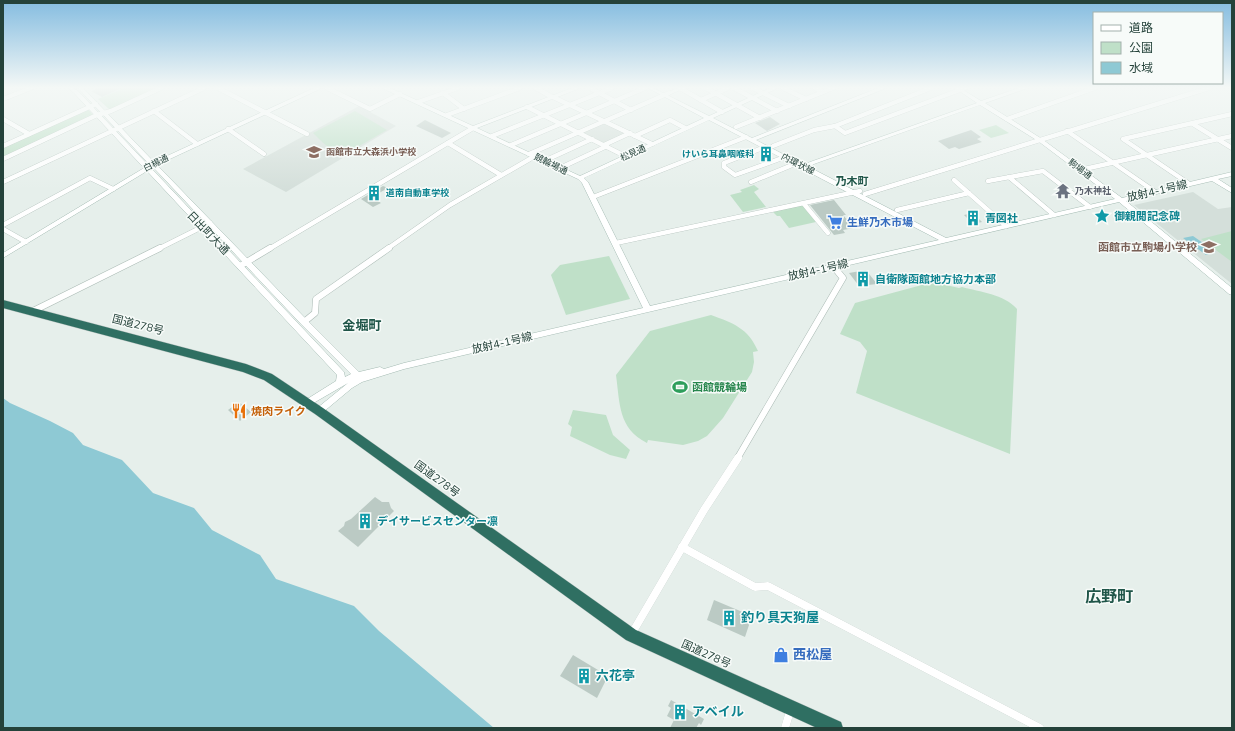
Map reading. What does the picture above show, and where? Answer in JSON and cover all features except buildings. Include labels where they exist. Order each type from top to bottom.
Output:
[{"type":"highway","name":"国道278号","points":[[3,304],[246,368],[268,377],[319,411],[631,635],[835,728]]},
{"type":"street","points":[[8,122],[29,134]]},
{"type":"street","points":[[3,146],[55,122]]},
{"type":"street","points":[[3,159],[83,122]]},
{"type":"street","name":"日出町大通","points":[[108,122],[154,164],[304,322],[356,374]]},
{"type":"street","points":[[3,182],[130,122]]},
{"type":"street","points":[[168,122],[197,144]]},
{"type":"street","name":"白楊通","points":[[3,256],[154,164],[243,122]]},
{"type":"street","points":[[283,122],[307,134]]},
{"type":"street","name":"競輪場通","points":[[460,122],[560,168],[585,182],[648,310]]},
{"type":"street","points":[[240,266],[473,128],[488,122]]},
{"type":"street","points":[[492,136],[526,122]]},
{"type":"street","points":[[304,322],[315,312],[316,299],[450,205],[532,155],[601,122]]},
{"type":"street","points":[[606,122],[652,144]]},
{"type":"street","points":[[635,136],[665,122]]},
{"type":"street","points":[[674,122],[686,128]]},
{"type":"street","name":"松見通","points":[[580,178],[700,122]]},
{"type":"street","name":"内環状線","points":[[721,122],[746,137],[773,146],[807,166],[953,238]]},
{"type":"street","name":"内環状線","points":[[724,122],[736,127],[766,147],[797,163],[807,166]]},
{"type":"street","points":[[736,127],[749,122]]},
{"type":"street","points":[[755,139],[797,122]]},
{"type":"street","points":[[773,146],[814,130],[835,126],[845,122]]},
{"type":"street","points":[[835,126],[845,132],[872,122]]},
{"type":"street","points":[[807,166],[928,122]]},
{"type":"street","name":"駒場通","points":[[1012,122],[1040,140],[1119,199],[1232,292]]},
{"type":"street","points":[[616,243],[860,192],[1096,122]]},
{"type":"street","points":[[1188,184],[1123,139],[1200,122]]},
{"type":"street","points":[[511,145],[560,123],[625,156]]},
{"type":"street","points":[[1193,124],[1232,148]]},
{"type":"street","name":"日出町大通","points":[[115,129],[147,168],[341,374],[340,381]]},
{"type":"street","points":[[228,129],[264,154]]},
{"type":"street","points":[[1067,131],[1154,191]]},
{"type":"street","points":[[560,168],[630,133]]},
{"type":"street","points":[[1080,170],[1232,136]]},
{"type":"street","points":[[593,197],[746,137]]},
{"type":"street","points":[[544,161],[592,139]]},
{"type":"street","points":[[448,143],[501,175]]},
{"type":"street","points":[[766,147],[724,163],[724,166],[735,175],[785,157]]},
{"type":"street","points":[[752,182],[797,163]]},
{"type":"street","points":[[988,181],[1043,171],[1090,207]]},
{"type":"street","name":"放射4-1号線","points":[[307,403],[340,381],[356,374],[404,366],[1232,174]]},
{"type":"street","points":[[1009,177],[1054,215]]},
{"type":"street","points":[[3,225],[90,178],[113,188]]},
{"type":"street","points":[[1212,178],[1232,191]]},
{"type":"street","points":[[954,180],[1006,226]]},
{"type":"street","name":"内環状線","points":[[860,192],[945,240]]},
{"type":"street","points":[[897,210],[969,192]]},
{"type":"street","points":[[804,204],[828,233]]},
{"type":"street","points":[[31,312],[210,223]]},
{"type":"street","points":[[3,229],[26,242]]},
{"type":"street","points":[[631,635],[843,278],[838,272]]},
{"type":"street","name":"放射4-1号線","points":[[319,411],[349,386],[359,380],[404,366]]},
{"type":"street","points":[[682,547],[755,587],[768,586],[1040,728]]},
{"type":"street","points":[[785,728],[791,708]]},
{"type":"shaded area","name":"函館市立大森浜小学校","points":[[329,122],[389,122],[396,126],[286,192],[243,169]]},
{"type":"shaded area","points":[[604,123],[626,133],[604,143],[582,132]]},
{"type":"shaded area","name":"函館市立駒場小学校","points":[[1193,192],[1218,209],[1232,207],[1232,284],[1134,205]]},
{"type":"green space","points":[[59,122],[78,122],[3,157],[3,148]]},
{"type":"green space","points":[[334,122],[374,122],[387,130],[347,153],[337,152],[324,144],[313,133]]},
{"type":"green space","points":[[996,125],[1009,133],[991,138],[979,130]]},
{"type":"green space","points":[[754,185],[759,189],[754,192],[766,207],[743,212],[730,195],[742,192],[740,190]]},
{"type":"green space","points":[[802,205],[816,222],[789,228],[780,216],[777,216],[773,212]]},
{"type":"green space","points":[[1232,231],[1232,262],[1201,239]]},
{"type":"green space","points":[[609,256],[630,299],[566,315],[551,275],[560,265]]},
{"type":"green space","points":[[933,282],[991,294],[1012,304],[1017,309],[1010,454],[856,393],[867,351],[860,342],[840,334],[855,303]]},
{"type":"green space","name":"函館競輪場","points":[[711,315],[739,327],[750,337],[758,351],[753,352],[754,362],[752,372],[723,418],[707,436],[698,441],[683,445],[648,440],[647,443],[630,430],[626,423],[620,405],[616,375],[650,331]]},
{"type":"green space","points":[[573,410],[606,415],[613,435],[630,450],[626,459],[610,455],[570,436],[572,427],[568,424]]},
{"type":"water","points":[[1193,236],[1216,252],[1206,255],[1183,238]]},
{"type":"water","points":[[3,398],[10,403],[73,433],[83,445],[122,460],[153,493],[194,508],[212,530],[260,555],[276,579],[354,606],[379,631],[494,728],[3,728]]},
{"type":"place","name":"函館市立大森浜小学校","points":[[314,152]]},
{"type":"place","name":"けいら耳鼻咽喉科","points":[[766,154]]},
{"type":"place","name":"乃木神社","points":[[1063,191]]},
{"type":"place","name":"道南自動車学校","points":[[374,193]]},
{"type":"place","name":"御親閲記念碑","points":[[1102,216]]},
{"type":"place","name":"青図社","points":[[973,218]]},
{"type":"place","name":"生鮮乃木市場","points":[[835,222]]},
{"type":"place","name":"函館市立駒場小学校","points":[[1209,247]]},
{"type":"place","name":"自衛隊函館地方協力本部","points":[[863,279]]},
{"type":"place","name":"函館競輪場","points":[[680,387]]},
{"type":"place","name":"焼肉ライク","points":[[239,411]]},
{"type":"place","name":"デイサービスセンター凛","points":[[365,521]]},
{"type":"place","name":"釣り具天狗屋","points":[[729,618]]},
{"type":"place","name":"西松屋","points":[[781,655]]},
{"type":"place","name":"六花亭","points":[[584,676]]},
{"type":"place","name":"アベイル","points":[[680,712]]},
{"type":"district","name":"乃木町","points":[[852,181]]},
{"type":"district","name":"金堀町","points":[[362,326]]},
{"type":"district","name":"広野町","points":[[1109,597]]}]
